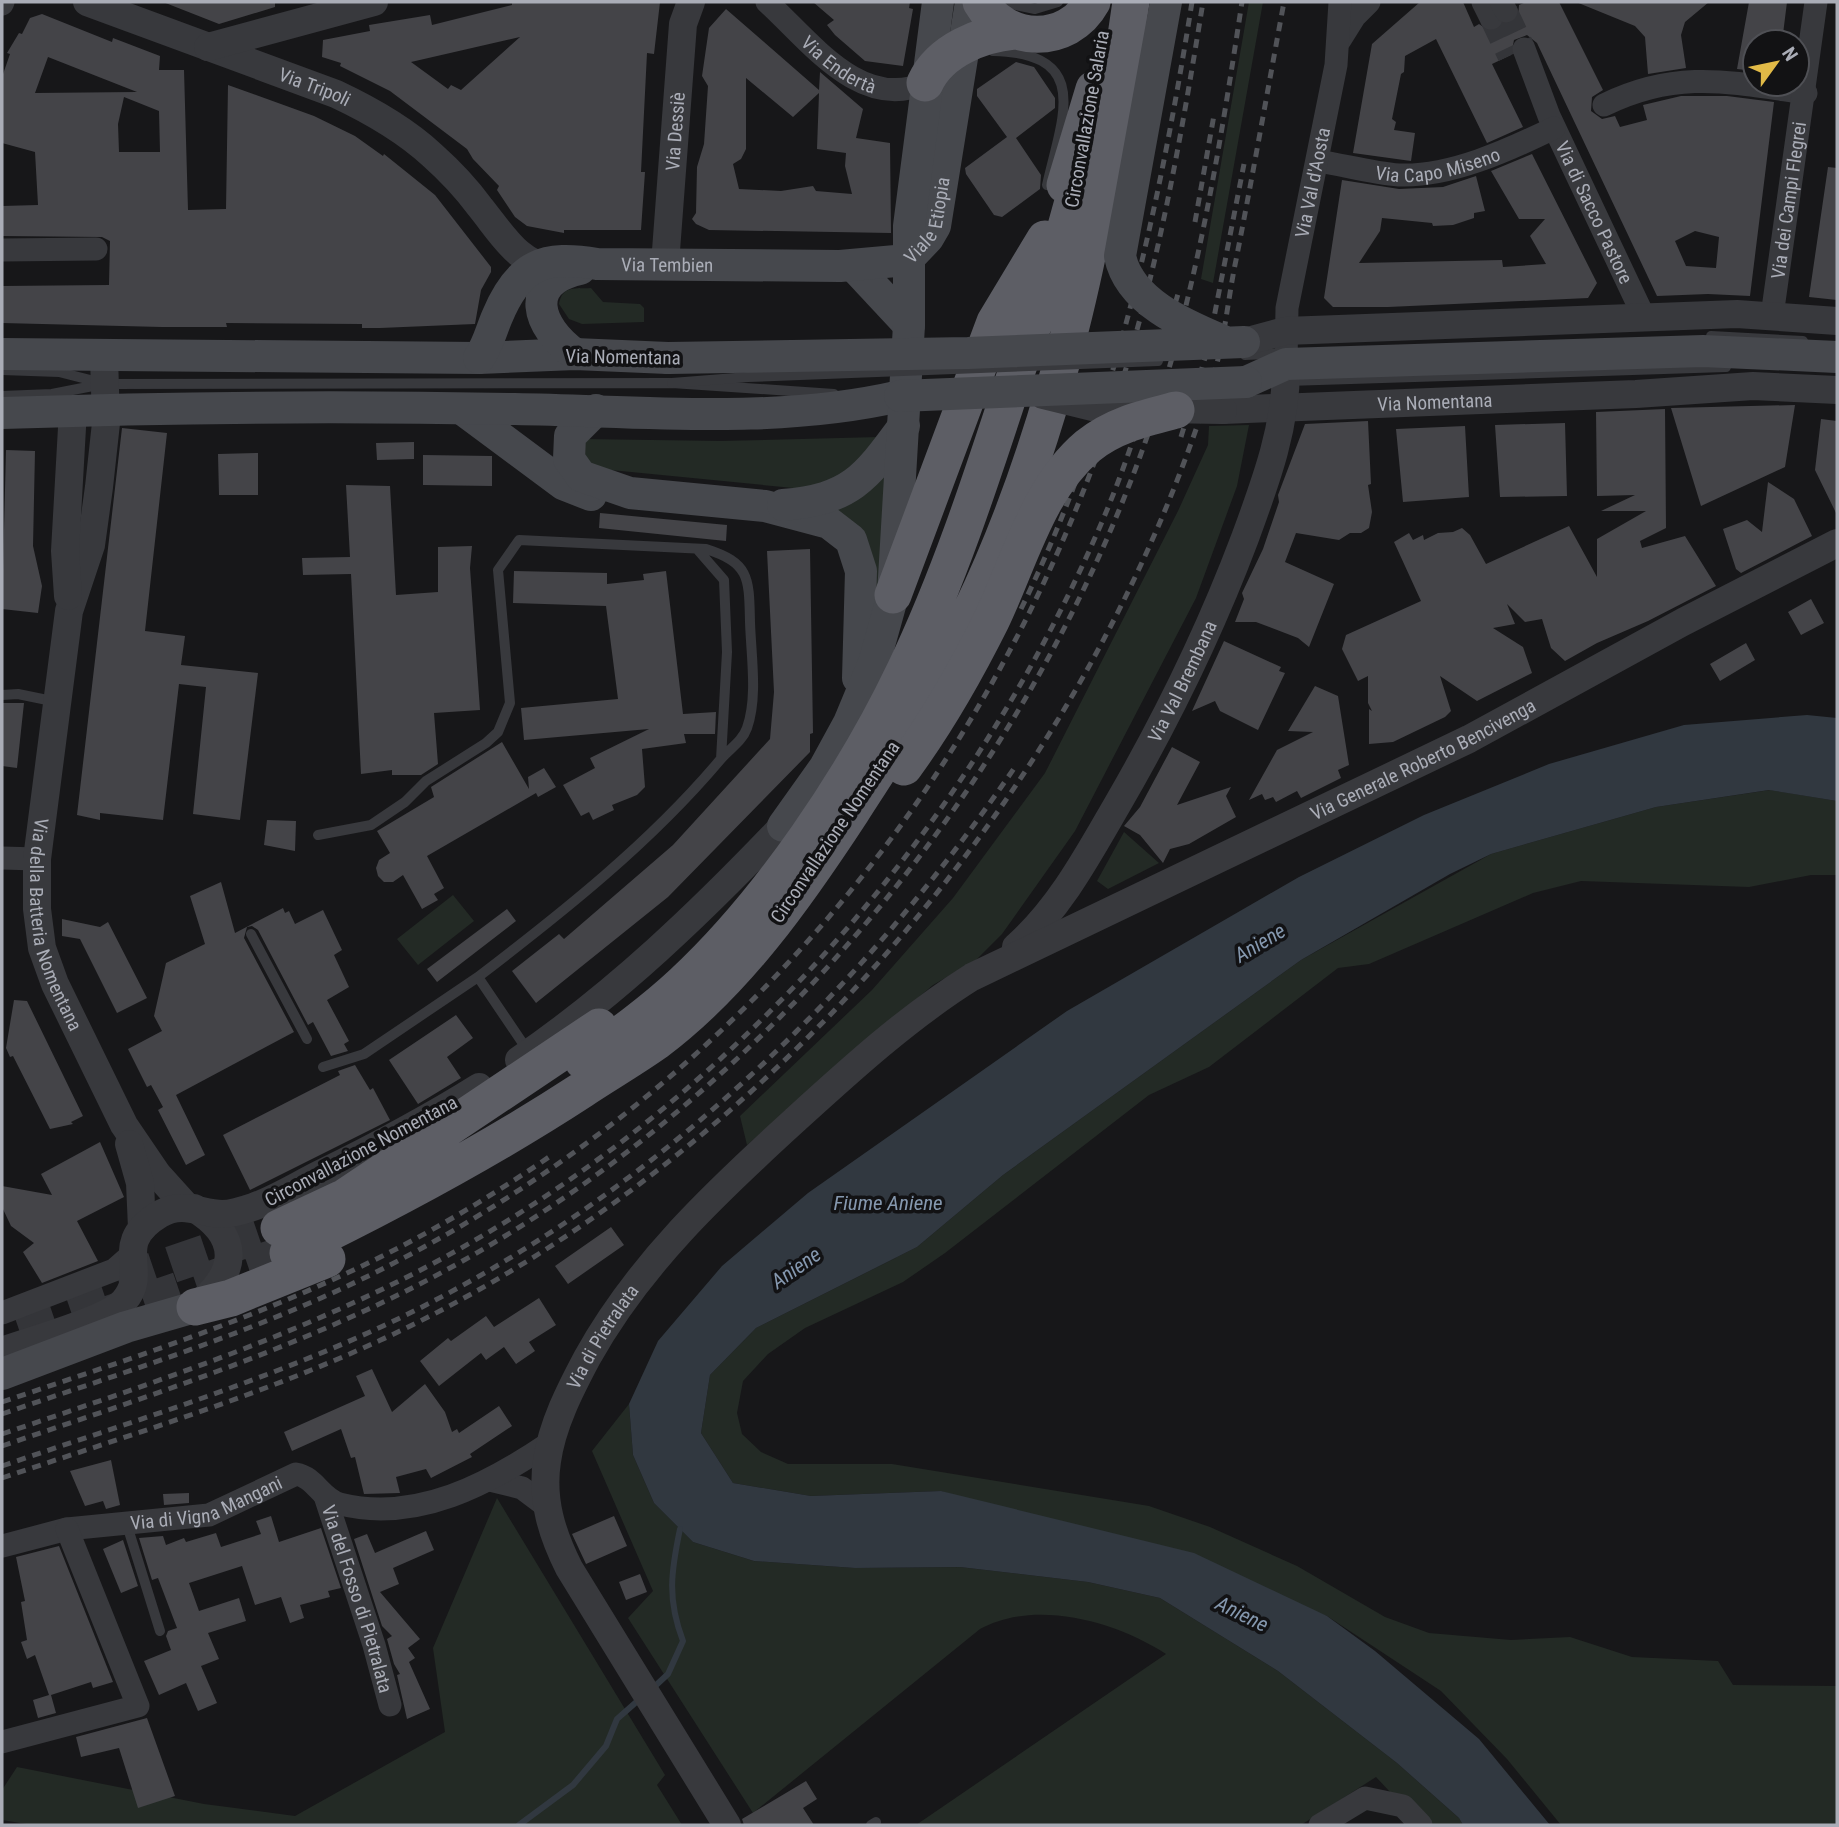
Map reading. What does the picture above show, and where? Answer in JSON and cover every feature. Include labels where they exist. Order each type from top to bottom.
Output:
[{"type":"highway","points":[[981,2],[996,21],[1008,16]]},
{"type":"highway","points":[[1008,16],[1041,34],[1060,31],[1078,20],[1091,2]]},
{"type":"highway","name":"Circonvallazione Salaria","points":[[1036,315],[1077,187],[1108,2]]},
{"type":"highway","name":"Circonvallazione Salaria","points":[[1076,313],[1102,184],[1131,2]]},
{"type":"highway","points":[[925,83],[935,70],[969,55],[986,35],[1008,16]]},
{"type":"highway","points":[[893,595],[995,322],[1039,252],[1056,211],[1094,89]]},
{"type":"highway","name":"Circonvallazione Nomentana","points":[[1036,315],[975,493],[906,668],[857,759],[775,877],[727,938],[693,973],[620,1035],[505,1113],[432,1154],[342,1199],[283,1240],[466,1162],[655,1042],[741,961],[804,884],[908,724],[972,608],[1031,463],[1076,313]]},
{"type":"highway","points":[[804,884],[884,794],[934,723],[974,653],[1044,504],[1072,462],[1111,431],[1139,419],[1176,410]]},
{"type":"highway","points":[[342,1199],[568,1049],[630,1003],[713,923],[783,826]]},
{"type":"highway","points":[[195,1307],[231,1298],[304,1269],[457,1193],[546,1136],[624,1078],[655,1042]]},
{"type":"main road","name":"Viale Etiopia","points":[[907,260],[925,83],[938,2]]},
{"type":"main road","name":"Viale Etiopia","points":[[907,260],[928,238],[935,226],[969,55],[971,2]]},
{"type":"main road","points":[[1166,2],[1120,256],[1129,278],[1149,300],[1189,326],[1262,360]]},
{"type":"main road","name":"Via Tembien","points":[[527,275],[561,259],[586,267],[665,264],[854,266],[907,260]]},
{"type":"main road","name":"Circonvallazione Nomentana","points":[[783,826],[825,767],[857,704],[874,663],[893,595],[909,325],[907,260]]},
{"type":"main road","points":[[854,266],[909,325]]},
{"type":"main road","points":[[575,354],[550,330],[541,299],[545,287],[553,279],[586,267]]},
{"type":"main road","points":[[479,358],[501,308],[527,275]]},
{"type":"main road","name":"Via Nomentana","points":[[2,355],[105,383],[461,409],[596,410],[671,384],[968,353],[1262,360],[1703,351],[1837,357]]},
{"type":"main road","name":"Via Nomentana","points":[[2,413],[73,410],[105,383],[575,354],[671,384],[806,411],[902,411],[1262,360]]},
{"type":"main road","points":[[461,409],[569,488],[598,496],[631,493],[765,506],[813,502],[843,492],[868,472],[902,411]]},
{"type":"main road","points":[[596,410],[570,436],[570,464],[582,476],[631,493]]},
{"type":"main road","points":[[765,506],[836,527],[855,546],[862,571],[857,704]]},
{"type":"main road","points":[[2,1374],[127,1327],[195,1307]]},
{"type":"street","name":"Via Tripoli","points":[[87,2],[344,98],[404,133],[451,173],[503,237],[527,275]]},
{"type":"street","points":[[208,47],[374,2]]},
{"type":"street","name":"Via Dessiè","points":[[665,264],[683,24],[691,2]]},
{"type":"street","name":"Via Endertà","points":[[767,2],[829,59],[864,84],[893,92],[925,83]]},
{"type":"street","name":"Via Val d'Aosta","points":[[1262,360],[1299,243],[1318,161],[1340,40],[1340,2]]},
{"type":"street","points":[[1340,40],[1354,16],[1369,2]]},
{"type":"street","name":"Via dei Campi Flegrei","points":[[1811,48],[1816,2]]},
{"type":"street","points":[[263,67],[274,41],[291,23]]},
{"type":"street","name":"Via di Sacco Pastore","points":[[1516,52],[1544,97],[1545,107],[1554,128],[1644,317]]},
{"type":"street","points":[[1604,105],[1634,92],[1704,80],[1741,85]]},
{"type":"street","name":"Via dei Campi Flegrei","points":[[1772,316],[1805,98]]},
{"type":"street","name":"Via Capo Miseno","points":[[1318,161],[1398,175],[1413,174],[1483,159],[1554,128]]},
{"type":"street","points":[[2,250],[96,249]]},
{"type":"street","name":"Via Nomentana","points":[[1034,392],[1096,408],[1223,410],[1262,360],[1644,317],[1772,316],[1837,321]]},
{"type":"street","name":"Via Nomentana","points":[[1262,360],[1652,394],[1753,386],[1837,390]]},
{"type":"street","name":"Via Val Brembana","points":[[999,962],[1042,922],[1073,877],[1156,738],[1220,603],[1265,485],[1262,360]]},
{"type":"street","name":"Via della Batteria Nomentana","points":[[105,383],[99,487],[90,545],[69,611],[37,859],[37,909],[45,959],[124,1125],[158,1175],[208,1217],[223,1234],[229,1256],[225,1277],[195,1307]]},
{"type":"street","name":"Via della Batteria Nomentana","points":[[69,611],[65,551],[73,410]]},
{"type":"street","points":[[70,481],[86,480],[99,487]]},
{"type":"street","name":"Via Generale Roberto Bencivenga","points":[[999,962],[1501,723],[1685,621],[1837,543]]},
{"type":"street","name":"Circonvallazione Nomentana","points":[[142,1228],[167,1211],[196,1208],[230,1213],[255,1207],[344,1163],[456,1101],[529,1053],[657,953],[783,826]]},
{"type":"street","points":[[2,858],[37,859]]},
{"type":"street","points":[[1073,877],[1070,899],[1074,908],[1102,914]]},
{"type":"street","name":"Via di Pietralata","points":[[727,1825],[565,1561],[546,1506],[545,1475],[551,1442],[575,1381],[597,1340],[620,1302],[659,1253],[765,1147],[882,1043],[946,993],[999,962]]},
{"type":"street","points":[[2,1352],[94,1318],[122,1304],[134,1280],[131,1255],[133,1241],[142,1228],[140,1183],[124,1125]]},
{"type":"street","points":[[2,1313],[114,1270],[131,1255]]},
{"type":"street","name":"Via di Vigna Mangani","points":[[2,1546],[67,1529],[209,1515],[296,1474],[307,1477],[325,1496],[339,1503],[410,1508],[490,1480],[551,1442]]},
{"type":"street","points":[[490,1480],[522,1488],[546,1506]]},
{"type":"street","name":"Via del Fosso di Pietralata","points":[[325,1496],[374,1645],[390,1704]]},
{"type":"street","points":[[2,1742],[138,1706],[67,1529]]},
{"type":"street","points":[[1320,1825],[1365,1798],[1404,1806],[1421,1825]]},
{"type":"lane","points":[[1008,16],[1058,2]]},
{"type":"lane","points":[[969,55],[1023,52],[1044,60],[1060,76],[1065,91],[1065,104],[1047,185]]},
{"type":"lane","points":[[1692,337],[1747,336],[1810,341]]},
{"type":"lane","name":"Via Nomentana","points":[[1262,360],[1334,350]]},
{"type":"lane","name":"Via Nomentana","points":[[2,370],[60,372],[105,383],[671,384],[748,377],[1176,360]]},
{"type":"lane","name":"Via Nomentana","points":[[1262,360],[1737,367]]},
{"type":"lane","name":"Via Nomentana","points":[[2,396],[75,391],[105,383]]},
{"type":"lane","points":[[318,835],[360,829],[383,818],[426,781],[486,743],[498,732],[510,703],[498,570],[519,540],[697,549],[730,557],[741,566],[746,581],[751,712],[746,730],[673,813],[604,875],[478,977],[364,1054],[323,1067]]},
{"type":"lane","points":[[697,549],[724,580],[727,652],[721,759]]},
{"type":"lane","points":[[2,695],[18,694],[57,702]]},
{"type":"lane","points":[[251,934],[307,1039]]},
{"type":"lane","points":[[478,977],[529,1053]]},
{"type":"lane","points":[[126,1522],[160,1631]]},
{"type":"shaded area","points":[[1249,2],[1263,2],[1213,283],[1201,279]]},
{"type":"shaded area","points":[[591,288],[603,302],[640,304],[644,308],[644,322],[582,324],[569,319],[559,304],[563,294],[571,289]]},
{"type":"shaded area","points":[[1249,425],[1237,486],[1196,598],[1075,831],[1002,934],[976,960],[933,985],[747,1145],[740,1116],[872,990],[953,898],[1045,773],[1178,511],[1208,445],[1209,426]]},
{"type":"shaded area","points":[[879,437],[862,465],[814,490],[580,467],[583,439],[721,441]]},
{"type":"shaded area","points":[[888,463],[875,627],[834,512]]},
{"type":"shaded area","points":[[1770,790],[1837,801],[1837,875],[1811,875],[1749,887],[1581,881],[1533,893],[1369,964],[1338,968],[1209,1067],[1149,1095],[945,1253],[903,1282],[805,1328],[768,1354],[743,1381],[737,1413],[742,1434],[761,1452],[788,1464],[892,1464],[1149,1506],[1210,1527],[1297,1566],[1385,1617],[1429,1633],[1511,1640],[1570,1637],[1632,1657],[1718,1661],[1733,1685],[1837,1686],[1837,1825],[1561,1825],[1507,1759],[1441,1691],[1327,1616],[941,1491],[811,1496],[733,1483],[701,1433],[710,1375],[756,1328],[917,1247],[1003,1175],[1301,960],[1491,854],[1656,807]]},
{"type":"shaded area","points":[[1124,832],[1159,863],[1108,889],[1097,881]]},
{"type":"shaded area","points":[[453,895],[474,921],[418,965],[397,939]]},
{"type":"shaded area","points":[[629,1404],[633,1455],[654,1503],[693,1542],[754,1561],[855,1568],[960,1567],[1088,1582],[1160,1598],[1278,1671],[1397,1763],[1459,1818],[1463,1825],[1421,1825],[1376,1777],[1301,1825],[916,1825],[1166,1654],[1123,1632],[1074,1618],[1050,1615],[1002,1620],[980,1629],[753,1813],[628,1618],[653,1591],[592,1451]]},
{"type":"shaded area","points":[[497,1498],[665,1775],[657,1785],[682,1825],[32,1825],[2,1820],[2,1790],[17,1767],[204,1804],[295,1816],[445,1732],[433,1648]]},
{"type":"water","name":"Fiume Aniene","points":[[1807,715],[1837,718],[1837,801],[1769,790],[1656,807],[1491,854],[1450,874],[1301,960],[1003,1175],[917,1247],[756,1328],[710,1375],[701,1433],[733,1483],[811,1496],[941,1491],[1194,1553],[1327,1616],[1375,1651],[1479,1739],[1550,1825],[1463,1825],[1459,1818],[1397,1763],[1278,1671],[1160,1598],[1088,1582],[960,1567],[855,1568],[754,1561],[693,1542],[654,1503],[633,1455],[629,1404],[658,1341],[722,1266],[808,1193],[1067,1011],[1299,877],[1424,815],[1549,764],[1684,725]]},
{"type":"building","points":[[163,2],[275,2],[275,7],[219,24]]},
{"type":"building","points":[[512,2],[660,2],[654,54],[647,53],[641,230],[564,230],[564,233],[527,226],[515,217],[497,190],[499,186],[467,149],[390,91],[340,66],[341,63],[322,57],[323,40],[370,31],[369,25],[430,15],[432,25],[512,5]],"holes":[[[520,37],[461,90],[451,85],[448,89],[411,62]]]},
{"type":"building","points":[[813,2],[910,2],[909,8],[913,9],[903,66],[865,61],[835,35],[827,25],[834,20]]},
{"type":"building","points":[[1420,2],[1463,2],[1474,27],[1479,24],[1491,32],[1513,23],[1518,18],[1519,5],[1526,2],[1559,2],[1603,90],[1592,97],[1591,111],[1602,119],[1615,116],[1620,127],[1647,120],[1643,105],[1681,96],[1727,96],[1774,102],[1750,296],[1657,296],[1537,43],[1527,35],[1514,40],[1511,55],[1492,64],[1523,127],[1487,143],[1436,39],[1405,56],[1404,72],[1401,74],[1392,119],[1396,122],[1394,130],[1415,133],[1411,161],[1353,153],[1372,44]],"holes":[[[1695,231],[1719,237],[1716,268],[1686,266],[1675,241]]]},
{"type":"building","points":[[1576,2],[1709,2],[1685,22],[1681,35],[1686,68],[1648,74],[1645,37],[1635,26]]},
{"type":"building","points":[[1749,2],[1787,2],[1784,28],[1744,28]]},
{"type":"building","points":[[726,9],[819,90],[820,72],[863,109],[856,138],[890,143],[891,233],[709,230],[696,224],[692,219],[696,213],[697,167],[704,144],[708,86],[702,76],[709,28]],"holes":[[[746,78],[793,117],[819,93],[817,149],[846,153],[845,166],[852,194],[816,191],[813,186],[781,191],[739,189],[733,164],[741,159],[746,149]]]},
{"type":"building","points":[[42,14],[112,42],[113,38],[160,56],[159,70],[184,70],[188,210],[226,209],[228,85],[314,116],[355,136],[383,156],[384,154],[435,195],[491,267],[481,290],[475,324],[362,328],[362,324],[226,323],[227,327],[162,327],[2,323],[2,286],[109,285],[110,241],[102,237],[2,236],[2,206],[38,205],[35,152],[2,143],[2,77],[10,54],[7,53],[19,33],[22,34],[30,18]],"holes":[[[48,57],[137,92],[35,93]],[[124,97],[159,111],[160,152],[119,152],[118,124]]]},
{"type":"building","points":[[1741,47],[1741,69],[1737,69]]},
{"type":"building","points":[[1016,62],[1034,67],[1055,98],[1055,108],[1016,138],[1041,175],[1040,189],[1002,217],[994,215],[966,174],[965,168],[1007,137],[977,96],[977,89]]},
{"type":"building","points":[[1532,154],[1597,283],[1588,298],[1333,307],[1324,298],[1342,180],[1399,189],[1443,187],[1476,176],[1485,211],[1474,213],[1474,218],[1453,225],[1433,226],[1432,223],[1382,218],[1380,231],[1359,263],[1502,260],[1503,267],[1546,264],[1530,236],[1545,219],[1519,219],[1491,171]]},
{"type":"building","points":[[1828,167],[1837,168],[1837,300],[1809,297]]},
{"type":"building","points":[[1795,405],[1785,467],[1701,506],[1671,408]]},
{"type":"building","points":[[1665,409],[1666,528],[1640,541],[1642,548],[1685,536],[1716,586],[1565,661],[1551,648],[1542,619],[1525,622],[1507,604],[1515,624],[1493,628],[1523,647],[1532,673],[1477,701],[1440,676],[1451,711],[1445,717],[1393,742],[1369,744],[1369,709],[1372,711],[1368,703],[1368,676],[1358,681],[1342,649],[1346,635],[1421,601],[1394,542],[1409,533],[1413,540],[1423,535],[1424,540],[1438,533],[1462,528],[1470,535],[1486,564],[1569,526],[1597,577],[1597,539],[1646,511],[1601,511],[1635,495],[1597,496],[1596,412]]},
{"type":"building","points":[[1821,419],[1837,421],[1837,515],[1815,470]]},
{"type":"building","points":[[1368,421],[1371,484],[1368,485],[1372,512],[1369,528],[1361,533],[1350,533],[1339,540],[1296,533],[1285,562],[1334,584],[1309,647],[1298,638],[1256,622],[1235,622],[1244,599],[1242,593],[1263,549],[1279,502],[1278,495],[1305,424]]},
{"type":"building","points":[[1565,423],[1567,496],[1500,497],[1495,425]]},
{"type":"building","points":[[1465,426],[1469,497],[1403,502],[1396,429]]},
{"type":"building","points":[[122,428],[167,433],[145,631],[185,636],[181,665],[258,673],[240,820],[193,814],[206,687],[179,684],[163,820],[100,813],[100,820],[77,815]]},
{"type":"building","points":[[414,442],[414,459],[377,460],[376,443]]},
{"type":"building","points":[[6,450],[35,451],[33,546],[42,586],[38,613],[2,609]]},
{"type":"building","points":[[258,453],[258,495],[219,495],[218,454]]},
{"type":"building","points":[[423,455],[492,456],[492,486],[423,485]]},
{"type":"building","points":[[1768,482],[1794,499],[1812,536],[1741,573],[1736,569],[1723,529],[1747,520],[1762,532]]},
{"type":"building","points":[[346,485],[390,486],[396,595],[438,592],[438,547],[472,546],[470,568],[480,710],[434,713],[438,764],[421,775],[392,775],[392,770],[361,774],[351,574],[303,575],[302,558],[350,557]]},
{"type":"building","points":[[600,513],[727,525],[726,541],[599,528]]},
{"type":"building","points":[[810,549],[813,733],[810,734],[810,752],[668,897],[536,1003],[512,971],[559,934],[564,939],[673,845],[770,739],[774,692],[767,551]]},
{"type":"building","points":[[514,571],[607,573],[607,584],[644,580],[643,574],[666,571],[683,714],[716,712],[715,734],[684,734],[686,743],[642,749],[645,787],[637,795],[612,805],[614,810],[593,820],[589,812],[581,816],[563,785],[595,768],[590,758],[649,729],[524,740],[521,708],[618,699],[606,606],[513,603]]},
{"type":"building","points":[[1811,599],[1824,623],[1801,635],[1788,612]]},
{"type":"building","points":[[1224,641],[1281,667],[1279,671],[1285,673],[1258,730],[1220,711],[1215,701],[1192,711]]},
{"type":"building","points":[[1746,643],[1755,660],[1720,681],[1710,664]]},
{"type":"building","points":[[1315,686],[1338,696],[1349,765],[1338,770],[1341,778],[1301,798],[1297,791],[1276,802],[1273,797],[1265,800],[1262,794],[1249,800],[1277,750],[1313,732],[1288,731]]},
{"type":"building","points":[[2,703],[24,703],[17,768],[2,766]]},
{"type":"building","points":[[502,742],[529,789],[528,777],[544,768],[556,787],[538,797],[536,793],[427,856],[444,888],[434,894],[438,900],[422,909],[403,875],[393,882],[384,882],[378,876],[376,868],[379,860],[390,853],[377,831],[434,797],[431,787]]},
{"type":"building","points":[[1172,747],[1200,762],[1177,805],[1231,787],[1226,796],[1236,817],[1189,844],[1170,849],[1163,863],[1140,835],[1124,826],[1140,807]]},
{"type":"building","points":[[267,820],[296,821],[295,851],[264,845]]},
{"type":"building","points":[[221,882],[235,933],[283,908],[285,913],[289,911],[295,924],[323,910],[342,950],[334,955],[349,987],[327,1000],[349,1041],[344,1044],[348,1051],[331,1056],[313,1022],[308,1025],[258,930],[252,926],[247,927],[244,938],[294,1032],[176,1095],[205,1155],[186,1165],[158,1110],[163,1107],[151,1085],[147,1087],[128,1049],[162,1031],[154,1016],[166,963],[205,944],[190,896]]},
{"type":"building","points":[[507,909],[516,921],[437,982],[427,969]]},
{"type":"building","points":[[62,919],[100,927],[108,922],[147,998],[117,1013],[80,939],[62,936]]},
{"type":"building","points":[[14,1000],[27,1001],[83,1116],[71,1122],[73,1124],[50,1129],[13,1056],[10,1057],[6,1048]]},
{"type":"building","points":[[456,1015],[473,1038],[447,1057],[461,1078],[418,1104],[389,1060]]},
{"type":"building","points":[[355,1065],[370,1090],[373,1088],[390,1120],[250,1190],[223,1135],[340,1075],[338,1071]]},
{"type":"building","points":[[100,1142],[124,1197],[77,1221],[98,1261],[42,1283],[23,1252],[34,1243],[11,1226],[2,1207],[2,1186],[52,1195],[41,1174]]},
{"type":"building","points":[[611,1227],[624,1245],[568,1284],[555,1266]]},
{"type":"building","points":[[539,1298],[556,1325],[529,1342],[535,1351],[516,1364],[504,1347],[486,1360],[481,1353],[439,1386],[420,1361],[448,1338],[451,1341],[486,1316],[494,1327]]},
{"type":"building","points":[[372,1369],[392,1412],[425,1384],[445,1412],[452,1432],[457,1429],[459,1433],[499,1406],[512,1426],[470,1454],[472,1457],[431,1478],[426,1469],[396,1477],[400,1493],[364,1494],[355,1457],[351,1458],[341,1429],[292,1451],[284,1432],[365,1396],[356,1376]]},
{"type":"building","points":[[111,1460],[120,1505],[106,1509],[103,1501],[85,1506],[70,1471]]},
{"type":"building","points":[[189,1493],[189,1503],[164,1505],[163,1494]]},
{"type":"building","points":[[271,1516],[279,1542],[321,1528],[341,1588],[328,1591],[330,1597],[300,1605],[304,1618],[290,1623],[281,1597],[255,1605],[242,1566],[189,1583],[199,1611],[239,1598],[246,1621],[208,1633],[219,1659],[201,1666],[217,1703],[198,1711],[186,1683],[159,1695],[144,1661],[171,1650],[166,1636],[168,1631],[177,1628],[158,1578],[152,1580],[139,1538],[163,1536],[166,1545],[184,1538],[186,1542],[216,1533],[221,1547],[261,1534],[256,1521]]},
{"type":"building","points":[[614,1516],[627,1546],[586,1564],[572,1534]]},
{"type":"building","points":[[426,1531],[434,1550],[393,1568],[399,1584],[380,1592],[420,1639],[408,1648],[415,1658],[409,1662],[430,1709],[407,1719],[397,1675],[400,1674],[394,1664],[387,1639],[392,1636],[382,1626],[354,1539],[367,1534],[375,1553]]},
{"type":"building","points":[[123,1540],[138,1586],[121,1593],[103,1549]]},
{"type":"building","points":[[59,1546],[113,1682],[93,1688],[91,1682],[51,1695],[56,1713],[38,1718],[33,1700],[49,1695],[35,1655],[27,1659],[21,1642],[27,1640],[21,1602],[25,1601],[16,1557]]},
{"type":"building","points":[[640,1574],[647,1592],[626,1600],[619,1582]]},
{"type":"building","points":[[147,1718],[175,1796],[138,1808],[119,1748],[81,1757],[76,1737]]},
{"type":"building","points":[[806,1781],[817,1799],[803,1808],[814,1825],[744,1825],[742,1819]]},
{"type":"waterway","points":[[653,1688],[668,1674],[683,1641],[675,1612],[672,1585],[680,1529]]},
{"type":"waterway","points":[[519,1825],[573,1785],[606,1746],[617,1719],[642,1697]]},
{"type":"tunnel","points":[[1506,11],[1524,49]]},
{"type":"tunnel","points":[[1491,18],[1509,56]]},
{"type":"tunnel","points":[[15,1318],[279,1228]]},
{"type":"tunnel","points":[[92,1320],[288,1253]]},
{"type":"railway","points":[[1021,609],[1054,537],[1082,463],[1129,312],[1164,158],[1192,2]]},
{"type":"railway","points":[[2,1414],[151,1364],[298,1308],[392,1264],[520,1190],[638,1104],[746,1007],[843,900],[929,784],[1004,660],[1068,529],[1119,391],[1146,295],[1178,149],[1203,2]]},
{"type":"railway","points":[[2,1446],[210,1374],[312,1334],[412,1288],[534,1218],[648,1135],[756,1041],[854,937],[943,824],[1021,705],[1088,580],[1142,451],[1161,396],[1191,285],[1214,172],[1242,2]]},
{"type":"railway","points":[[2,1478],[221,1404],[329,1363],[434,1314],[566,1236],[691,1143],[808,1037],[915,920],[1011,793],[1093,658],[1162,518],[1218,360],[1284,2]]},
{"type":"railway","points":[[1195,222],[1214,115]]},
{"type":"railway","points":[[1181,437],[1208,348],[1244,164]]},
{"type":"railway","points":[[2,1434],[251,1346],[397,1282],[510,1219],[618,1145],[719,1060],[812,968],[897,867],[974,760],[1041,648],[1098,531],[1132,443],[1178,294]]},
{"type":"railway","points":[[2,1466],[194,1401],[337,1347],[478,1277],[569,1220],[655,1157],[737,1088],[814,1013],[887,934],[954,851],[1017,764]]},
{"type":"railway","points":[[2,1402],[175,1343],[303,1293],[425,1234],[552,1155]]},
{"type":"water label","name":"Aniene","points":[[1260,943]]},
{"type":"water label","name":"Aniene","points":[[796,1268]]},
{"type":"water label","name":"Aniene","points":[[1242,1614]]}]
